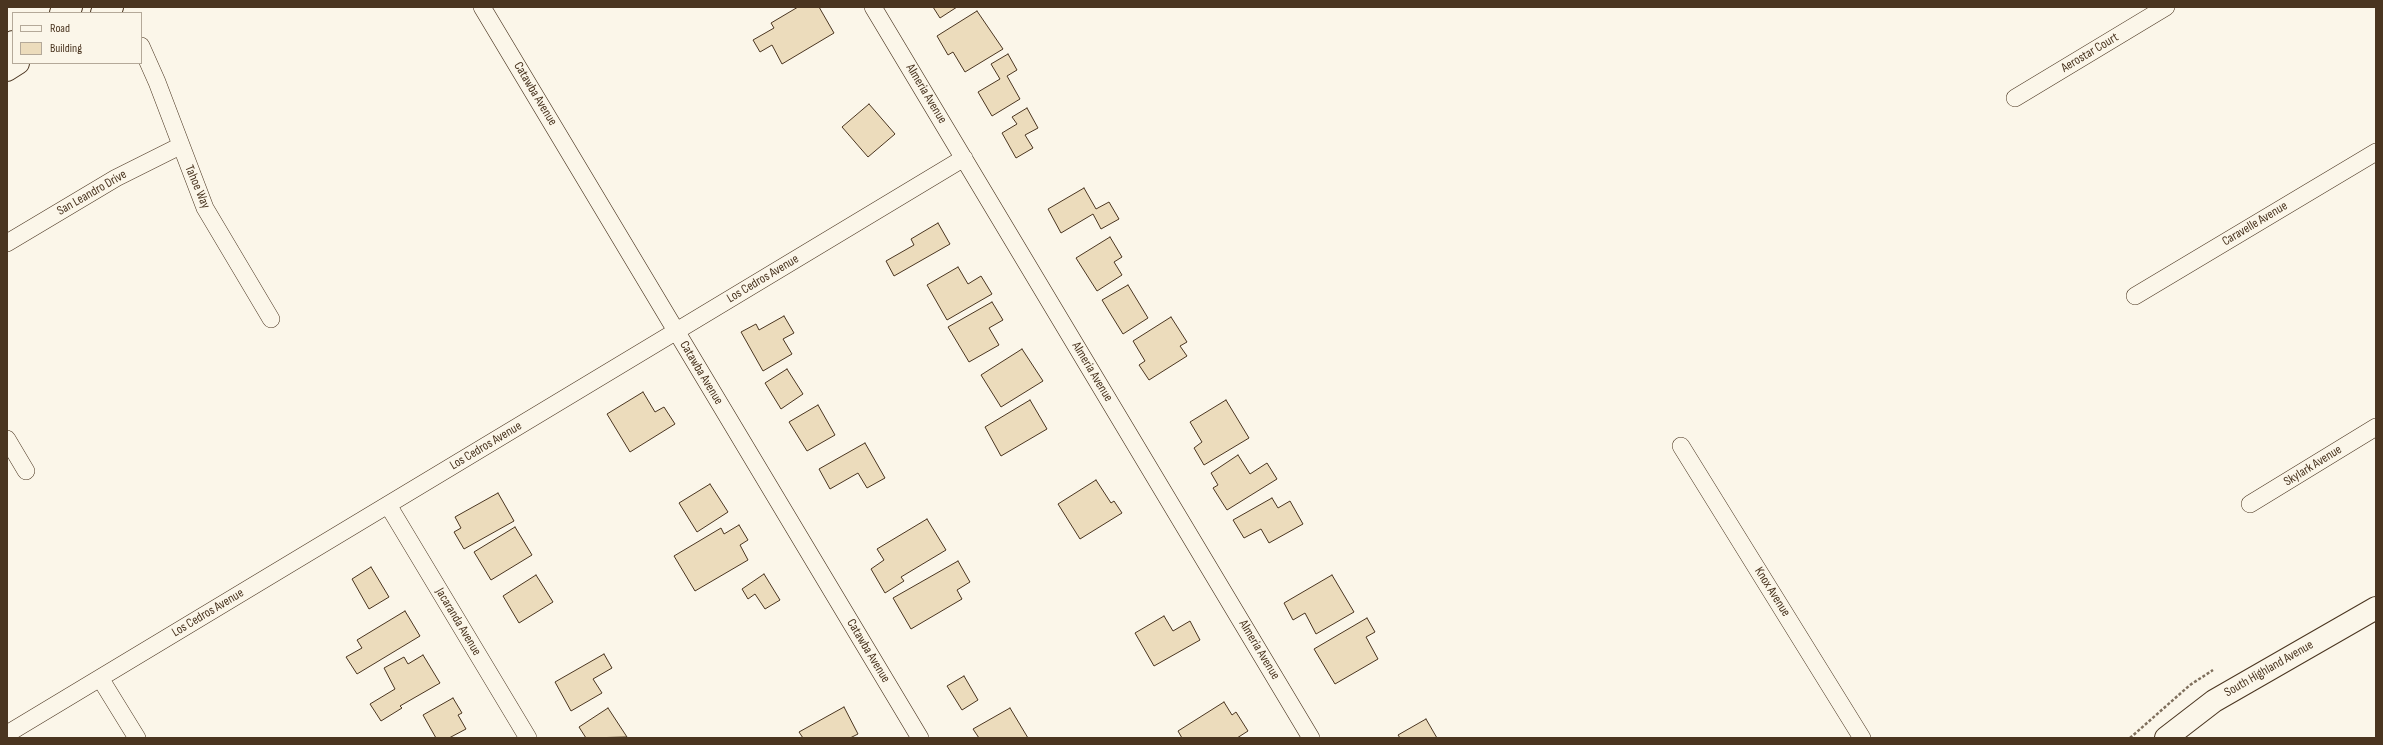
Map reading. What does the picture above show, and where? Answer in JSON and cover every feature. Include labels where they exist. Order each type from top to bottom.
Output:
[{"type":"street","name":"Catawba Avenue","points":[[482,7],[920,738]]},
{"type":"street","name":"Almeria Avenue","points":[[873,7],[1311,738]]},
{"type":"street","name":"Aerostar Court","points":[[2015,98],[2166,7]]},
{"type":"street","name":"Tahoe Way","points":[[142,48],[157,82],[180,146],[205,208],[271,319]]},
{"type":"street","points":[[7,70],[16,64]]},
{"type":"street","name":"San Leandro Drive","points":[[7,243],[116,178],[180,146]]},
{"type":"street","name":"Caravelle Avenue","points":[[2135,296],[2376,152]]},
{"type":"street","name":"Los Cedros Avenue","points":[[7,734],[964,158]]},
{"type":"street","name":"Skylark Avenue","points":[[2250,504],[2376,427]]},
{"type":"street","points":[[7,439],[26,471]]},
{"type":"street","name":"Knox Avenue","points":[[1681,446],[1862,738]]},
{"type":"street","name":"Jacaranda Avenue","points":[[388,505],[528,738]]},
{"type":"street","name":"South Highland Avenue","points":[[2166,738],[2214,701],[2376,608]]},
{"type":"street","points":[[100,678],[137,738]]},
{"type":"path","points":[[2130,738],[2190,686],[2213,670]]},
{"type":"building","points":[[798,7],[819,7],[834,33],[782,64],[772,45],[760,52],[753,40],[774,28],[771,23]]},
{"type":"building","points":[[933,7],[957,7],[940,18]]},
{"type":"building","points":[[977,11],[1003,49],[965,72],[953,52],[948,55],[937,36]]},
{"type":"building","points":[[1008,54],[1017,70],[1007,76],[1020,99],[992,116],[978,92],[1000,79],[991,64]]},
{"type":"building","points":[[869,104],[895,134],[868,157],[842,127]]},
{"type":"building","points":[[1027,108],[1038,128],[1025,135],[1033,148],[1016,158],[1002,133],[1017,124],[1012,117]]},
{"type":"building","points":[[1084,188],[1096,209],[1109,202],[1119,219],[1101,229],[1093,214],[1061,233],[1048,209]]},
{"type":"building","points":[[938,223],[950,244],[894,276],[886,261],[914,245],[911,239]]},
{"type":"building","points":[[1110,237],[1122,257],[1114,262],[1122,275],[1097,291],[1076,258]]},
{"type":"building","points":[[958,267],[968,284],[981,276],[992,294],[947,320],[927,285]]},
{"type":"building","points":[[1128,285],[1148,318],[1123,334],[1102,300]]},
{"type":"building","points":[[992,302],[1003,320],[989,328],[999,345],[969,362],[948,327]]},
{"type":"building","points":[[784,316],[794,333],[783,339],[792,354],[763,371],[741,332],[756,324],[759,330]]},
{"type":"building","points":[[1171,317],[1187,342],[1180,346],[1187,356],[1149,380],[1139,365],[1145,361],[1133,341]]},
{"type":"building","points":[[1022,349],[1043,381],[1001,407],[981,375]]},
{"type":"building","points":[[787,369],[803,394],[781,409],[765,383]]},
{"type":"building","points":[[643,392],[655,412],[664,407],[675,424],[630,452],[607,414]]},
{"type":"building","points":[[1030,400],[1047,429],[1001,456],[985,427]]},
{"type":"building","points":[[1226,400],[1249,438],[1204,465],[1194,448],[1202,442],[1190,422]]},
{"type":"building","points":[[818,405],[835,435],[807,451],[789,422]]},
{"type":"building","points":[[865,443],[885,478],[867,488],[858,473],[830,489],[819,469]]},
{"type":"building","points":[[1238,455],[1250,474],[1267,463],[1277,479],[1227,510],[1213,488],[1218,485],[1211,473]]},
{"type":"building","points":[[1096,480],[1111,503],[1114,501],[1122,513],[1080,539],[1058,504]]},
{"type":"building","points":[[710,484],[728,512],[697,532],[679,503]]},
{"type":"building","points":[[498,493],[514,521],[464,549],[454,532],[461,528],[455,517]]},
{"type":"building","points":[[1272,498],[1278,508],[1290,501],[1303,524],[1269,543],[1261,529],[1244,538],[1233,520]]},
{"type":"building","points":[[927,519],[946,550],[901,577],[904,581],[885,593],[871,569],[884,560],[877,549]]},
{"type":"building","points":[[739,525],[748,540],[740,545],[748,560],[695,591],[674,556],[721,528],[724,534]]},
{"type":"building","points":[[515,527],[532,555],[491,580],[474,552]]},
{"type":"building","points":[[958,561],[970,582],[957,590],[962,599],[911,629],[893,598]]},
{"type":"building","points":[[371,567],[389,597],[369,609],[352,579]]},
{"type":"building","points":[[764,574],[780,600],[765,609],[755,594],[748,599],[742,589]]},
{"type":"building","points":[[536,575],[553,602],[519,623],[503,596]]},
{"type":"building","points":[[1332,575],[1354,612],[1316,634],[1305,613],[1293,620],[1284,603]]},
{"type":"building","points":[[405,611],[420,636],[357,674],[346,657],[362,648],[357,640]]},
{"type":"building","points":[[1164,616],[1173,631],[1190,621],[1200,640],[1154,666],[1135,633]]},
{"type":"building","points":[[1367,618],[1375,632],[1366,637],[1378,659],[1335,684],[1314,649]]},
{"type":"building","points":[[604,654],[612,668],[593,679],[602,693],[571,711],[555,682]]},
{"type":"building","points":[[423,655],[440,683],[400,706],[402,708],[381,721],[370,704],[395,689],[384,668],[404,657],[408,664]]},
{"type":"building","points":[[964,676],[978,700],[962,710],[947,686]]},
{"type":"building","points":[[453,698],[462,713],[458,715],[466,729],[449,738],[436,738],[423,715]]},
{"type":"building","points":[[1224,702],[1232,715],[1236,712],[1248,731],[1237,738],[1182,738],[1178,731]]},
{"type":"building","points":[[844,707],[858,734],[850,738],[803,738],[799,732]]},
{"type":"building","points":[[608,708],[627,737],[586,738],[579,727]]},
{"type":"building","points":[[1010,708],[1028,738],[979,738],[973,729]]},
{"type":"building","points":[[1426,719],[1437,738],[1400,738],[1398,735]]}]
